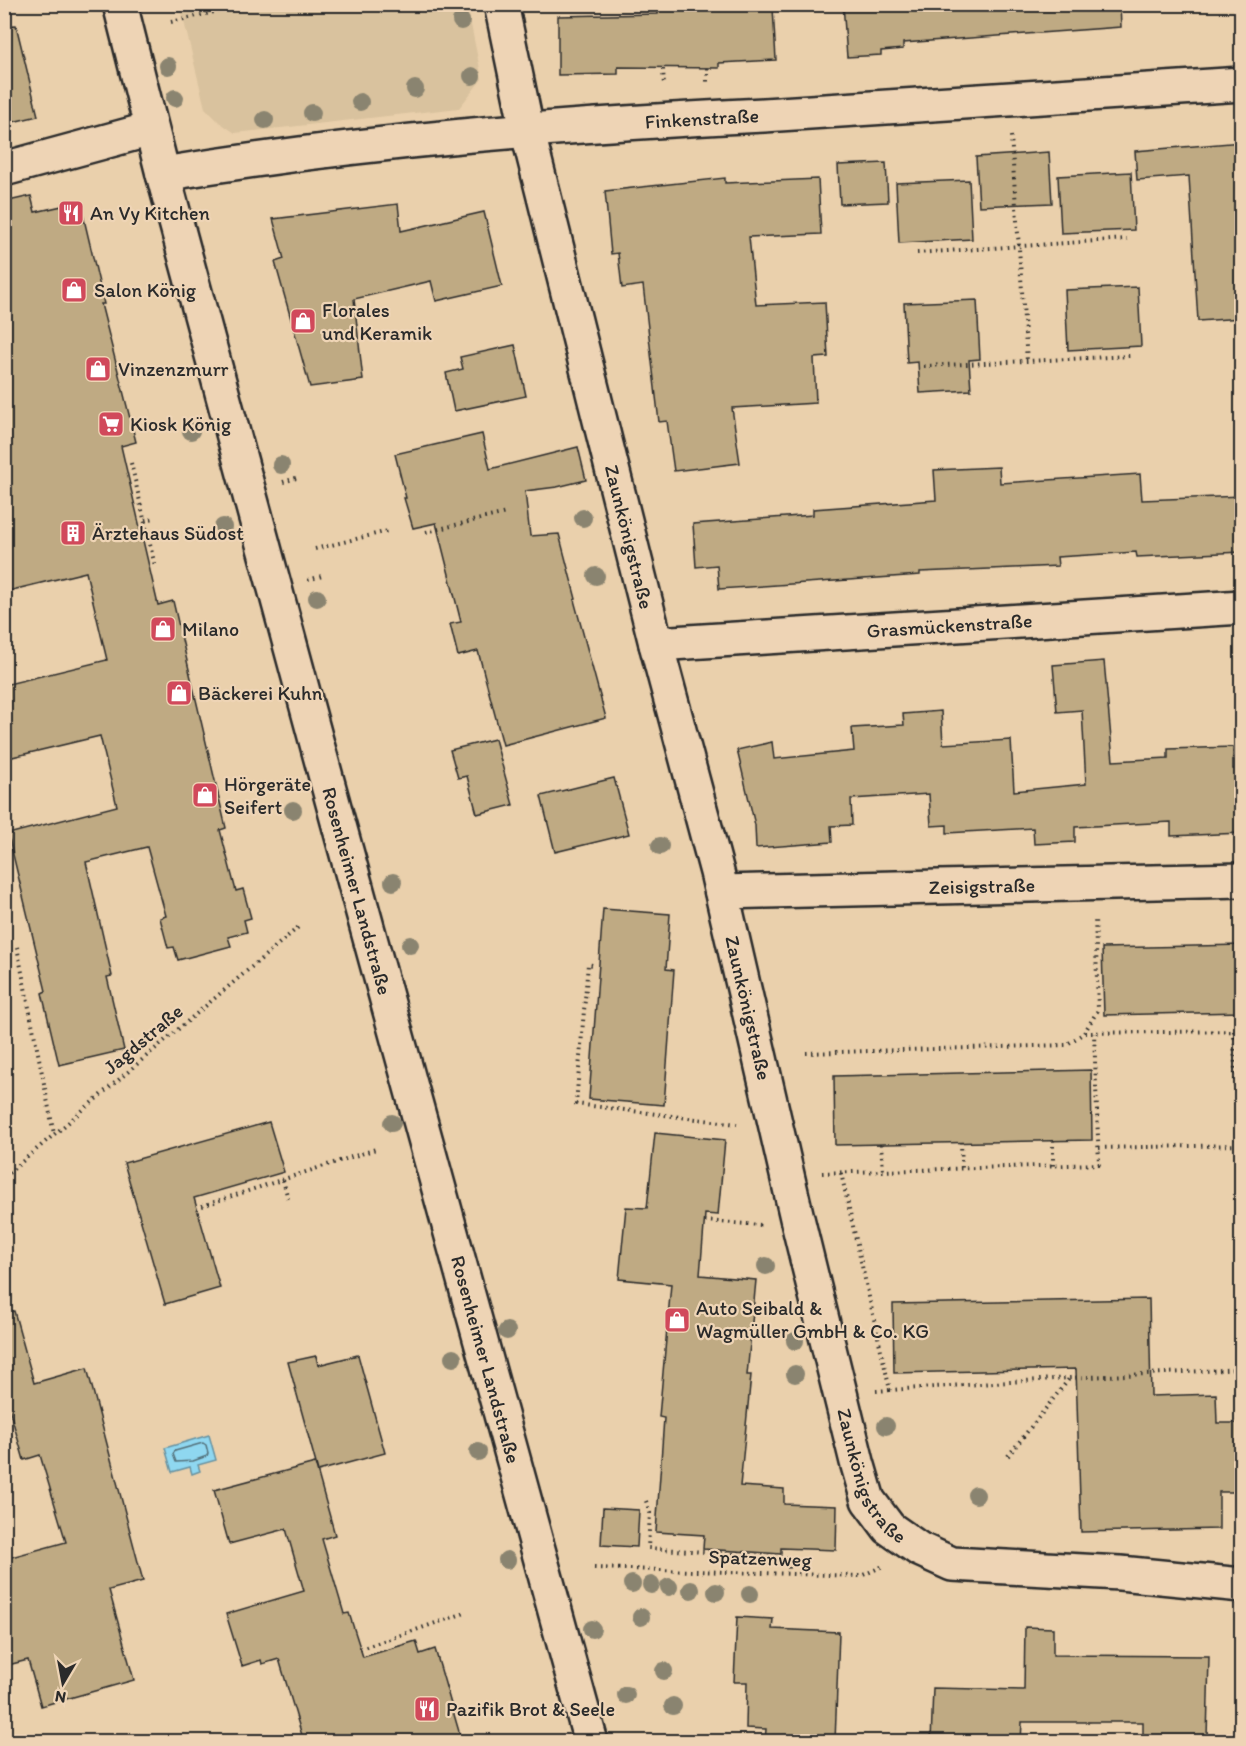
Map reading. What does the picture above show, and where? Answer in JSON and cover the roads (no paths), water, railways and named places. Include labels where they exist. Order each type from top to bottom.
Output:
[{"type":"street","name":"Rosenheimer Landstraße","points":[[120,4],[163,174],[591,1742]]},
{"type":"street","name":"Zaunkönigstraße","points":[[501,4],[526,129],[656,644],[722,892],[797,1218],[851,1440],[868,1500],[889,1528],[919,1549],[952,1564],[1120,1573],[1242,1585]]},
{"type":"street","name":"Finkenstraße","points":[[163,174],[350,148],[526,129],[1242,84]]},
{"type":"street","points":[[4,169],[152,129]]},
{"type":"street","name":"Grasmückenstraße","points":[[656,644],[1242,607]]},
{"type":"street","name":"Zeisigstraße","points":[[722,892],[1242,880]]},
{"type":"water","points":[[209,1435],[216,1460],[198,1465],[200,1471],[192,1474],[190,1467],[172,1472],[165,1448]]},
{"type":"place","name":"An Vy Kitchen","points":[[71,213]]},
{"type":"place","name":"Salon König","points":[[74,290]]},
{"type":"place","name":"Florales und Keramik","points":[[303,321]]},
{"type":"place","name":"Vinzenzmurr","points":[[98,369]]},
{"type":"place","name":"Kiosk König","points":[[111,424]]},
{"type":"place","name":"Ärztehaus Südost","points":[[73,533]]},
{"type":"place","name":"Milano","points":[[163,629]]},
{"type":"place","name":"Bäckerei Kuhn","points":[[179,693]]},
{"type":"place","name":"Hörgeräte Seifert","points":[[205,795]]},
{"type":"place","name":"Auto Seibald & Wagmüller GmbH & Co. KG","points":[[677,1320]]},
{"type":"place","name":"Pazifik Brot & Seele","points":[[427,1709]]}]
